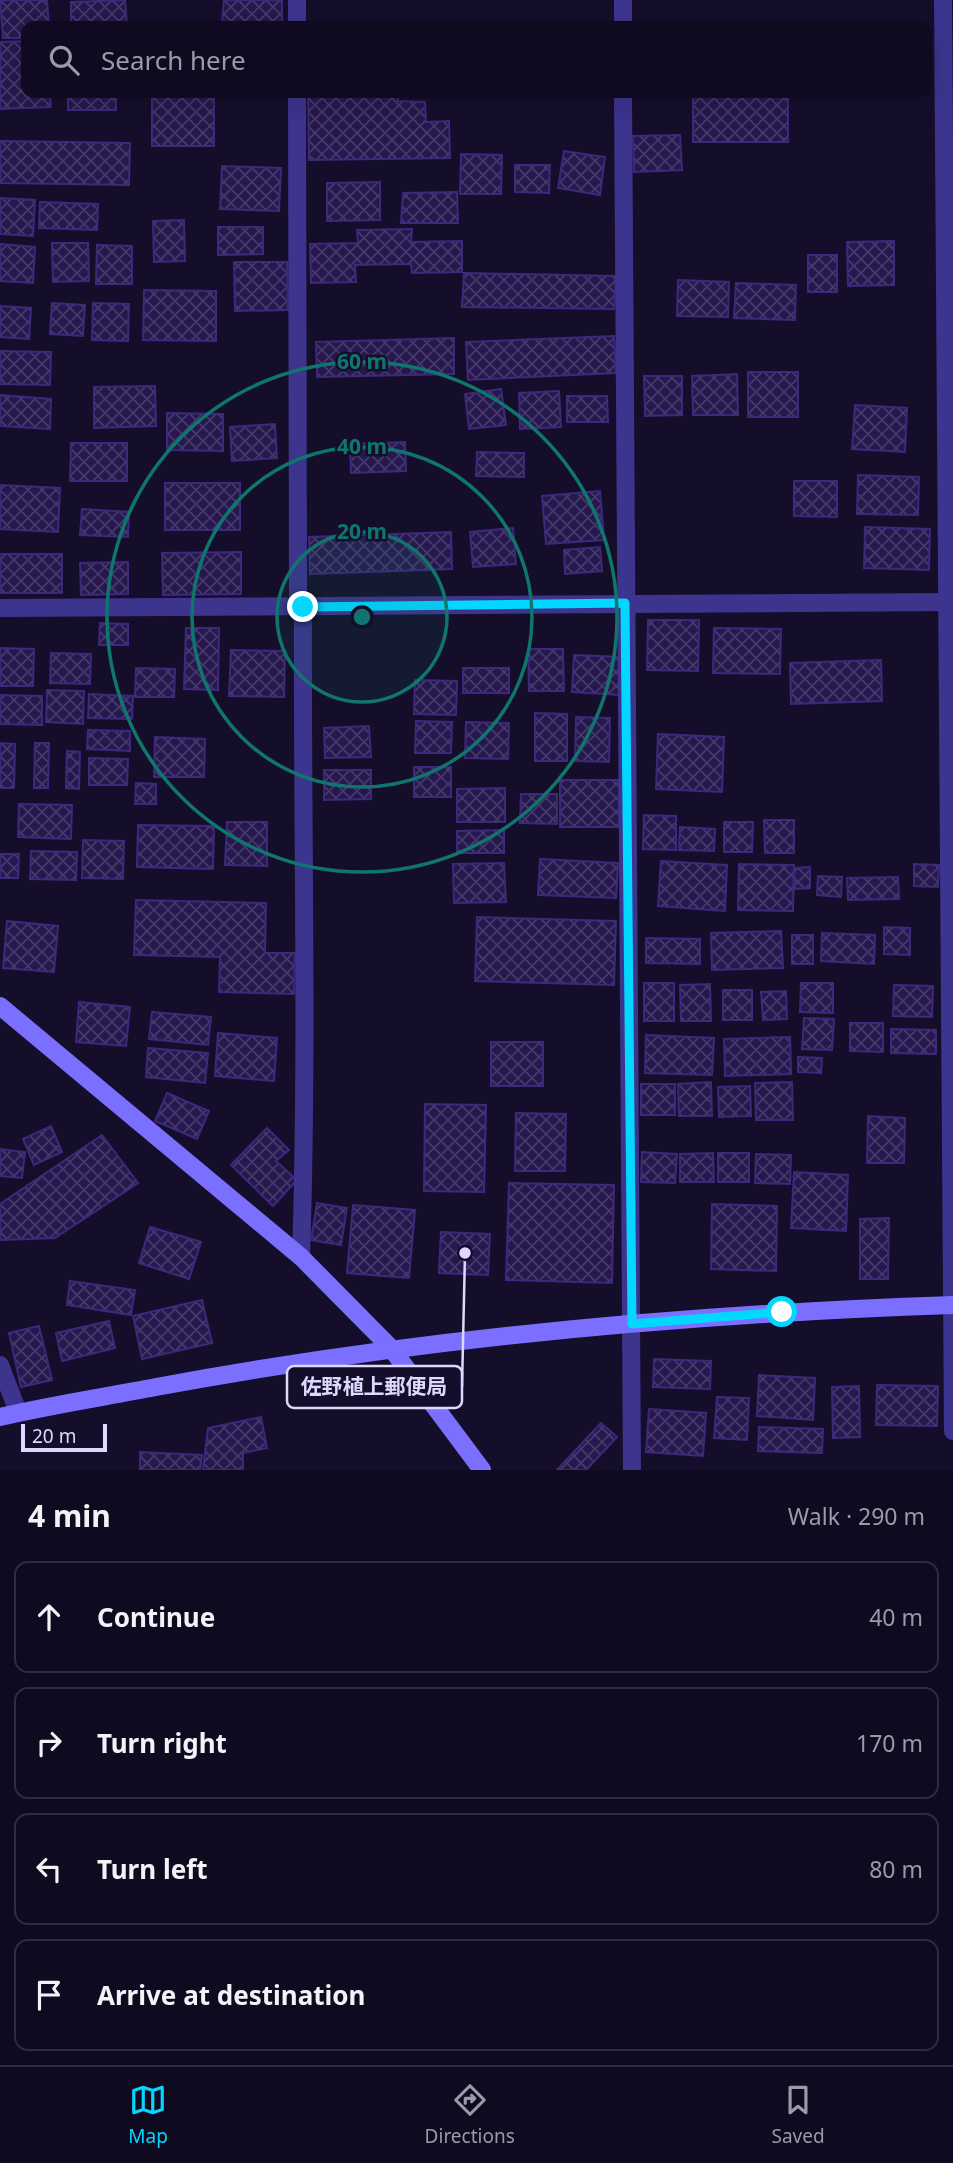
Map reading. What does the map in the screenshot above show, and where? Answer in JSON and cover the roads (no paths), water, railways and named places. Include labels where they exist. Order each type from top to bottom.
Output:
[{"type":"street","points":[[297,0],[297,21]]},
{"type":"street","points":[[623,0],[623,21]]},
{"type":"street","points":[[943,0],[951,602],[953,1431]]},
{"type":"street","points":[[297,98],[305,1126],[301,1257]]},
{"type":"street","points":[[623,98],[632,1470]]},
{"type":"street","points":[[0,608],[951,602]]},
{"type":"street","points":[[0,1006],[301,1257],[391,1348],[482,1470]]},
{"type":"street","points":[[0,1417],[266,1367],[391,1348],[782,1312],[952,1305]]},
{"type":"street","points":[[0,1365],[18,1412]]},
{"type":"place","name":"佐野植上郵便局","points":[[465,1253]]}]
